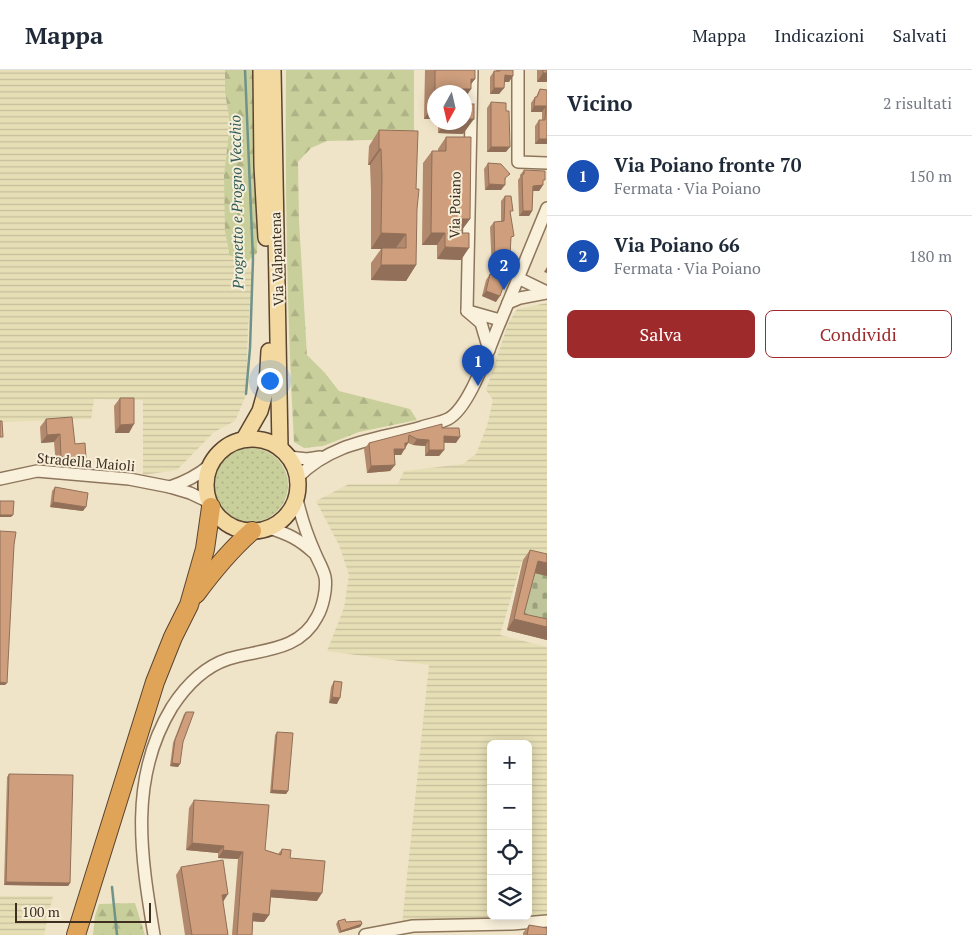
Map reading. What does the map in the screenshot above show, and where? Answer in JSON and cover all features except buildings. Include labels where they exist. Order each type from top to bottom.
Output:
[{"type":"highway","points":[[189,605],[205,549],[210,504]]},
{"type":"highway","points":[[76,935],[155,682],[173,637],[189,605],[219,564],[236,545],[260,530]]},
{"type":"main road","name":"Via Valpantena","points":[[244,439],[260,411],[266,386],[270,336],[262,166],[260,70]]},
{"type":"main road","name":"Via Valpantena","points":[[273,70],[285,452],[295,466],[298,477],[297,499]]},
{"type":"main road","points":[[210,504],[205,484],[210,466],[220,451],[235,441],[256,438],[269,441],[285,452]]},
{"type":"main road","points":[[260,530],[278,524],[286,517],[297,499]]},
{"type":"main road","name":"Via Valpantena","points":[[210,504],[220,518],[228,525],[240,530],[260,530]]},
{"type":"street","name":"Via Poiano","points":[[467,311],[472,70]]},
{"type":"street","points":[[518,70],[518,162],[547,163]]},
{"type":"street","points":[[285,452],[307,459],[324,456],[365,440],[448,419],[462,405],[478,377],[547,208]]},
{"type":"street","points":[[518,278],[547,293]]},
{"type":"street","points":[[508,303],[520,298],[547,293]]},
{"type":"street","points":[[467,311],[500,320]]},
{"type":"street","points":[[467,311],[481,323],[489,350]]},
{"type":"street","points":[[298,477],[324,456]]},
{"type":"street","points":[[170,487],[190,479],[210,466]]},
{"type":"street","name":"Stradella Maioli","points":[[0,479],[37,472],[129,479],[190,493],[210,504]]},
{"type":"street","name":"Via Valpantena","points":[[154,935],[146,883],[142,801],[153,748],[166,719],[180,696],[200,674],[228,659],[269,651],[289,644],[308,630],[318,617],[324,595],[325,578],[301,516],[297,499]]},
{"type":"street","name":"Via Valpantena","points":[[260,530],[287,534],[301,541],[315,554]]},
{"type":"street","points":[[365,935],[413,926],[512,924],[547,921]]},
{"type":"shaded area","points":[[0,70],[225,70],[225,92],[230,124],[224,175],[236,257],[246,263],[253,278],[248,327],[246,395],[235,421],[214,432],[177,470],[143,475],[143,400],[94,399],[91,419],[0,422]]},
{"type":"shaded area","points":[[547,303],[547,566],[522,560],[500,635],[547,647],[547,916],[532,919],[532,740],[487,740],[487,920],[509,920],[402,924],[429,665],[327,651],[344,608],[349,575],[339,545],[316,501],[349,484],[398,484],[404,471],[463,464],[476,454],[487,426],[493,400],[486,390],[508,324],[517,309]]},
{"type":"shaded area","points":[[0,896],[53,896],[44,935],[0,935]]},
{"type":"green space","points":[[225,70],[256,70],[257,253],[246,263],[230,256],[225,232],[224,175],[230,124],[225,92]]},
{"type":"green space","points":[[286,70],[414,70],[414,139],[327,141],[311,148],[298,162],[299,220],[307,355],[339,391],[410,409],[417,420],[359,432],[323,446],[304,448],[294,442],[287,256]]},
{"type":"green space","points":[[251,448],[272,454],[282,464],[288,485],[282,506],[272,516],[251,522],[230,516],[220,506],[214,485],[220,464],[230,454]]},
{"type":"green space","points":[[523,560],[547,567],[547,640],[507,630]]},
{"type":"green space","points":[[135,903],[145,935],[93,935],[95,916],[99,904]]},
{"type":"waterway","name":"Prognetto e Progno Vecchio","points":[[245,70],[253,259],[250,348],[246,394]]},
{"type":"waterway","name":"Prognetto e Progno Vecchio","points":[[112,887],[117,935]]},
{"type":"place","name":"Via Poiano 66","points":[[504,290]]},
{"type":"place","name":"Via Poiano fronte 70","points":[[478,386]]}]
